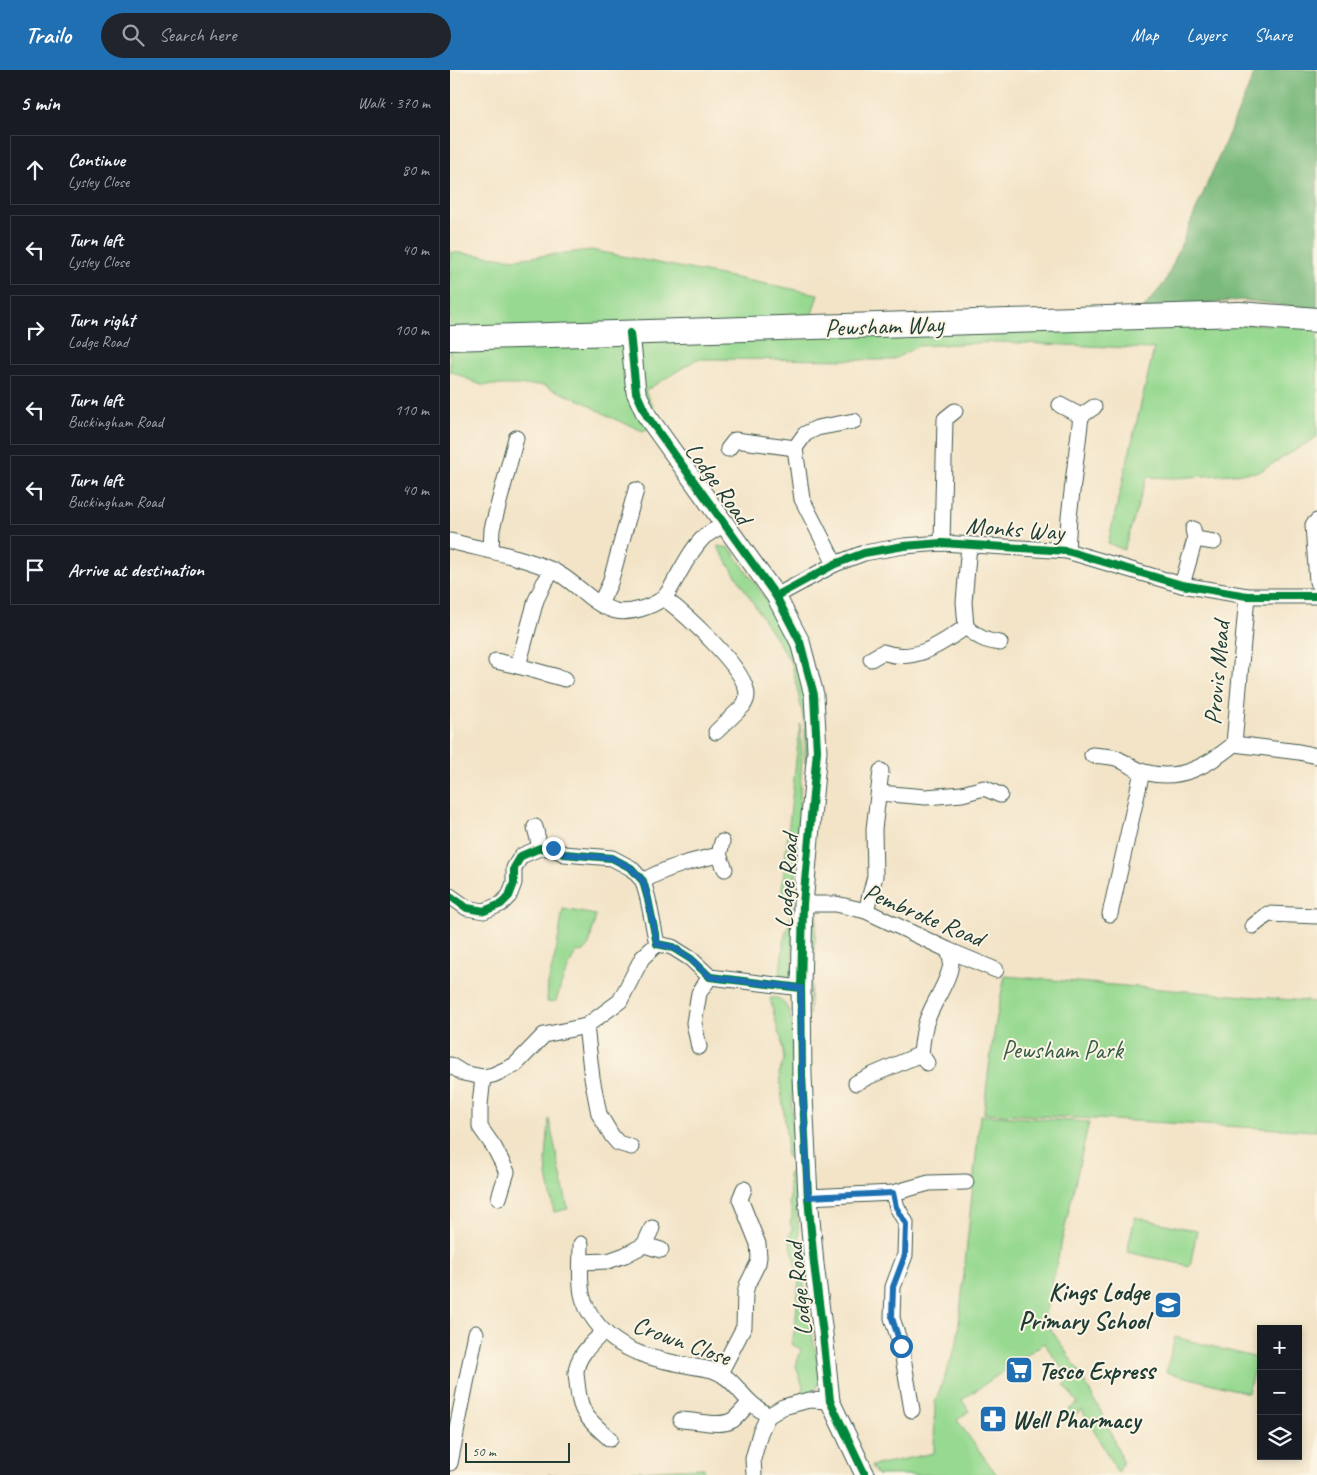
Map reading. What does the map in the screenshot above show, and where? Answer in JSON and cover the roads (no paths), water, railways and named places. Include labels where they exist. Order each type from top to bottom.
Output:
[{"type":"main road","name":"Pewsham Way","points":[[450,338],[1240,314],[1317,320]]},
{"type":"street","name":"Lodge Road","points":[[630,333],[636,392],[647,416],[776,596],[800,642],[814,694],[816,751],[803,904],[801,988],[802,1076],[808,1197],[830,1401],[866,1475]]},
{"type":"street","points":[[1060,405],[1081,416]]},
{"type":"street","points":[[1067,551],[1069,517],[1081,416],[1094,407]]},
{"type":"street","points":[[942,543],[944,416]]},
{"type":"street","points":[[835,564],[802,499],[795,448],[805,434],[817,428],[848,425]]},
{"type":"street","points":[[490,550],[492,529],[516,438]]},
{"type":"street","points":[[733,441],[795,448]]},
{"type":"street","points":[[600,604],[610,583],[636,490]]},
{"type":"street","points":[[1312,523],[1317,582]]},
{"type":"street","points":[[450,541],[522,559],[553,570],[600,604],[616,611],[629,611],[650,605],[664,598],[694,548],[706,536],[724,524]]},
{"type":"street","points":[[1182,585],[1194,534],[1214,542]]},
{"type":"street","name":"Monks Way","points":[[776,596],[835,564],[864,553],[904,546],[942,543],[1067,551],[1182,585],[1247,596],[1317,596]]},
{"type":"street","points":[[969,545],[964,602],[966,627],[976,636],[987,642],[1000,643]]},
{"type":"street","points":[[518,666],[536,600],[553,570]]},
{"type":"street","name":"Provis Mead","points":[[1092,755],[1116,753],[1142,772],[1171,775],[1194,770],[1214,760],[1234,744],[1247,596]]},
{"type":"street","points":[[664,598],[682,612],[711,640],[736,669],[745,684],[746,702],[726,729]]},
{"type":"street","points":[[880,652],[904,657],[916,655],[941,643],[966,627]]},
{"type":"street","points":[[496,661],[565,679]]},
{"type":"street","points":[[1234,744],[1317,756]]},
{"type":"street","points":[[866,910],[875,876],[874,829],[882,771]]},
{"type":"street","points":[[1114,907],[1142,772]]},
{"type":"street","points":[[879,793],[926,797],[962,794],[984,788],[1000,795]]},
{"type":"street","points":[[535,827],[540,848]]},
{"type":"street","points":[[450,896],[466,908],[484,911],[501,904],[509,896],[514,883],[514,868],[521,856],[540,848],[553,848],[564,854],[612,858],[631,868],[643,881],[657,944]]},
{"type":"street","points":[[643,881],[658,872],[720,848],[725,869]]},
{"type":"street","name":"Pembroke Road","points":[[803,904],[836,904],[866,910],[948,950],[996,970]]},
{"type":"street","points":[[1253,926],[1269,907],[1317,916]]},
{"type":"street","points":[[657,944],[672,947],[691,959],[710,977],[801,988]]},
{"type":"street","points":[[450,1065],[463,1073],[483,1077],[493,1075],[515,1065],[544,1035],[586,1026],[620,1001],[642,958],[657,944]]},
{"type":"street","points":[[856,1083],[867,1070],[924,1059],[926,1022],[948,976],[951,961],[948,950]]},
{"type":"street","points":[[699,1048],[687,1025],[699,993],[710,977]]},
{"type":"street","points":[[586,1026],[599,1114],[618,1143],[631,1147]]},
{"type":"street","points":[[483,1077],[480,1127],[494,1147],[507,1172],[499,1198]]},
{"type":"street","points":[[808,1197],[893,1193],[929,1183],[966,1182]]},
{"type":"street","points":[[893,1193],[896,1207],[906,1224],[905,1255],[893,1287],[892,1318],[901,1346],[912,1410]]},
{"type":"street","points":[[720,1373],[744,1327],[745,1294],[759,1257],[758,1244],[739,1195]]},
{"type":"street","points":[[581,1262],[618,1259],[644,1245],[652,1228]]},
{"type":"street","name":"Crown Close","points":[[581,1244],[581,1285],[585,1304],[589,1314],[603,1332],[619,1344],[646,1357],[720,1373],[750,1402],[768,1416]]},
{"type":"street","points":[[644,1245],[661,1250]]},
{"type":"street","points":[[603,1332],[583,1354],[578,1362],[576,1373],[581,1408],[589,1420],[610,1439]]},
{"type":"street","points":[[450,1463],[476,1333]]},
{"type":"street","points":[[754,1475],[753,1459],[760,1433],[768,1416],[783,1407],[808,1400],[830,1401]]},
{"type":"street","points":[[680,1420],[693,1420],[713,1424],[723,1423],[732,1420],[750,1402]]},
{"type":"place","name":"Kings Lodge Primary School","points":[[1168,1305]]},
{"type":"place","name":"Tesco Express","points":[[1019,1370]]},
{"type":"place","name":"Well Pharmacy","points":[[993,1419]]},
{"type":"park label","name":"Pewsham Park","points":[[1062,1049]]}]
